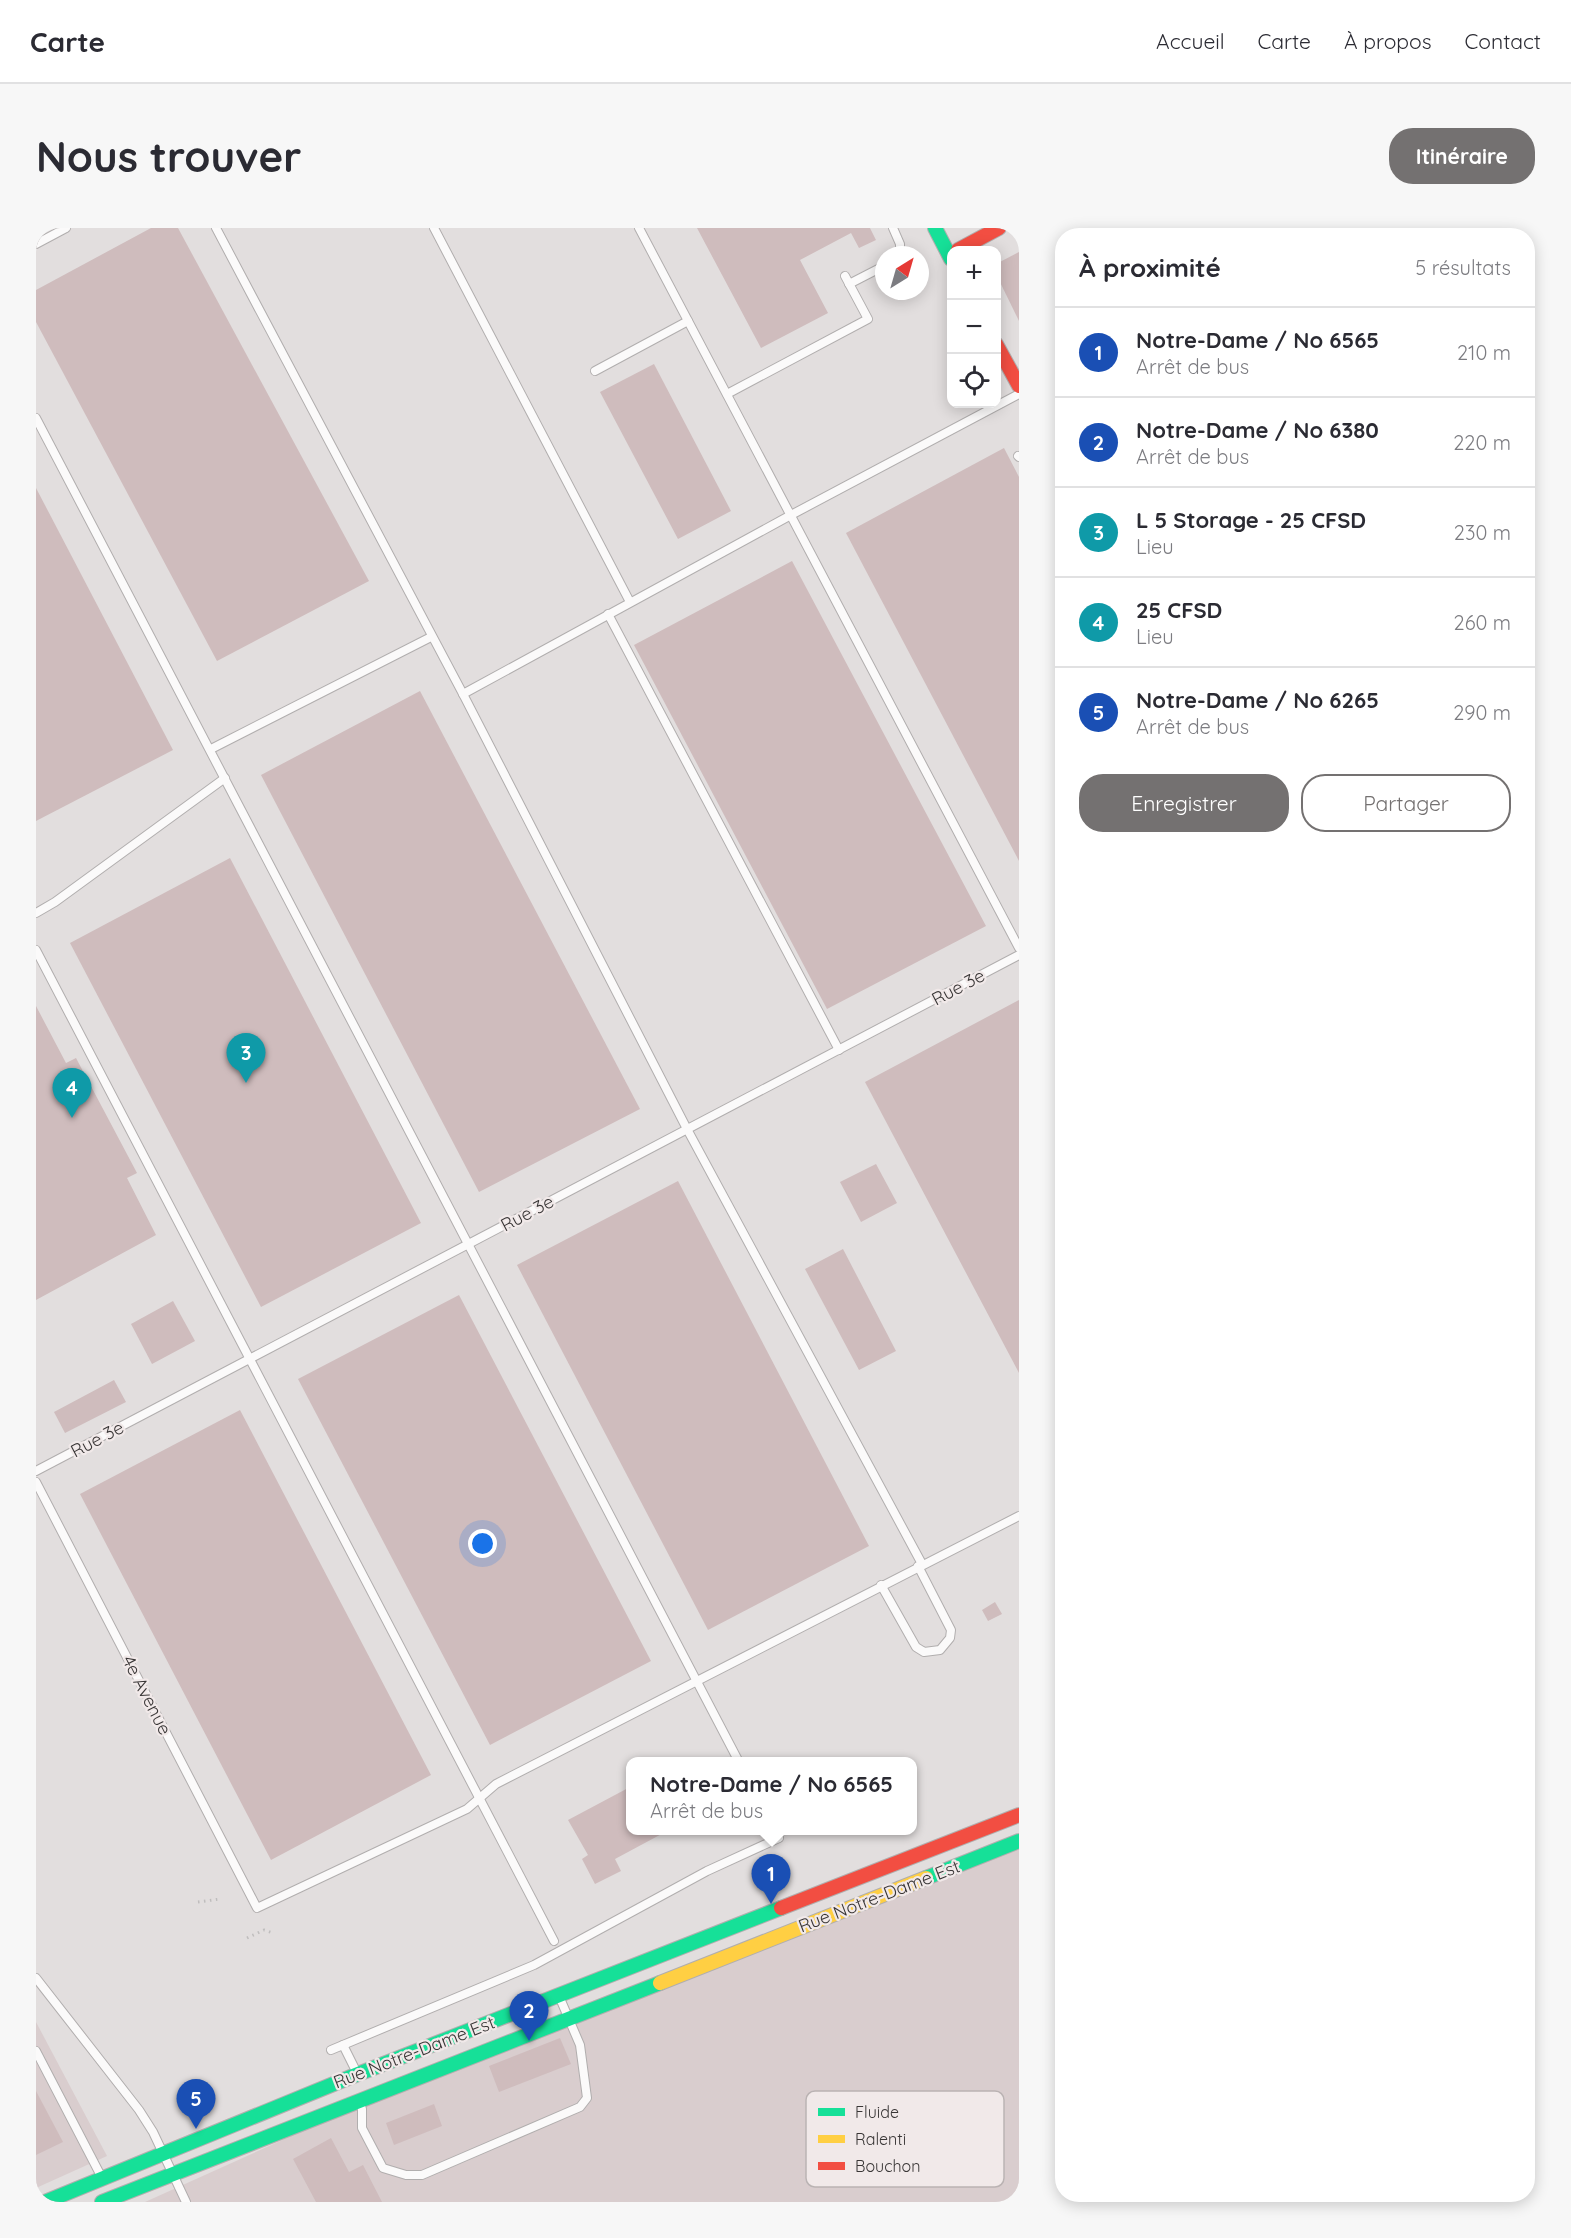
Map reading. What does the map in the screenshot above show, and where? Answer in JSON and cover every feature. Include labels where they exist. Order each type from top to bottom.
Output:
[{"type":"main road","points":[[935,228],[947,251]]},
{"type":"main road","points":[[965,246],[999,228]]},
{"type":"main road","points":[[1001,353],[1019,387]]},
{"type":"main road","name":"Rue Notre-Dame Est","points":[[45,2202],[352,2076],[1019,1815]]},
{"type":"main road","name":"Rue Notre-Dame Est","points":[[102,2202],[1019,1841]]},
{"type":"main road","points":[[352,2076],[358,2101]]},
{"type":"lane","points":[[36,244],[66,228]]},
{"type":"lane","points":[[216,228],[430,637],[463,694],[687,1129],[920,1565],[951,1630],[950,1638],[940,1650],[924,1652],[916,1647],[881,1585]]},
{"type":"lane","points":[[434,228],[630,602]]},
{"type":"lane","points":[[639,228],[1019,948]]},
{"type":"lane","points":[[893,228],[900,246]]},
{"type":"lane","points":[[727,394],[868,319],[847,280],[875,269]]},
{"type":"lane","points":[[595,371],[688,321]]},
{"type":"lane","points":[[463,694],[1019,394]]},
{"type":"lane","points":[[36,418],[737,1757]]},
{"type":"lane","points":[[608,614],[839,1050]]},
{"type":"lane","points":[[211,749],[430,637]]},
{"type":"lane","points":[[36,913],[55,902],[225,778]]},
{"type":"lane","points":[[36,950],[554,1941]]},
{"type":"lane","name":"Rue 3e","points":[[36,1471],[1019,955]]},
{"type":"lane","name":"4e Avenue","points":[[36,1482],[257,1908],[467,1809],[480,1798]]},
{"type":"lane","points":[[480,1798],[496,1784],[1019,1516]]},
{"type":"lane","points":[[331,2050],[534,1965],[707,1871],[779,1838],[778,1835]]},
{"type":"lane","points":[[36,1978],[139,2110],[163,2152],[186,2202]]},
{"type":"lane","points":[[358,2101],[362,2109],[362,2128],[383,2168],[406,2175],[422,2175],[580,2108],[587,2098],[580,2045],[559,1995]]},
{"type":"lane","points":[[343,2045],[352,2076]]},
{"type":"lane","points":[[36,2051],[102,2177]]},
{"type":"path","points":[[198,1902],[220,1899]]},
{"type":"path","points":[[247,1938],[264,1930],[273,1933]]},
{"type":"shaded area","points":[[1019,1847],[1019,2202],[145,2202],[389,2092]]},
{"type":"shaded area","points":[[36,2022],[107,2156],[36,2188]]},
{"type":"building","points":[[151,228],[178,228],[369,581],[217,661],[36,322],[36,290]]},
{"type":"building","points":[[697,228],[870,228],[876,240],[859,248],[851,233],[800,260],[828,313],[761,348]]},
{"type":"building","points":[[1019,252],[1019,321],[1001,284],[1001,261]]},
{"type":"building","points":[[654,364],[731,511],[678,539],[600,392]]},
{"type":"building","points":[[1004,448],[1019,477],[1019,861],[846,533]]},
{"type":"building","points":[[36,488],[173,750],[36,821]]},
{"type":"building","points":[[792,561],[986,926],[827,1009],[634,645]]},
{"type":"building","points":[[420,691],[640,1109],[479,1192],[261,775]]},
{"type":"building","points":[[230,858],[421,1223],[261,1307],[70,943]]},
{"type":"building","points":[[1019,1000],[1019,1373],[865,1082]]},
{"type":"building","points":[[36,1006],[66,1063],[76,1058],[137,1173],[127,1178],[156,1235],[36,1300]]},
{"type":"building","points":[[876,1164],[897,1203],[861,1222],[840,1182]]},
{"type":"building","points":[[678,1181],[869,1546],[708,1630],[517,1265]]},
{"type":"building","points":[[843,1249],[896,1351],[859,1370],[805,1269]]},
{"type":"building","points":[[459,1295],[651,1661],[490,1745],[298,1379]]},
{"type":"building","points":[[173,1301],[195,1341],[152,1364],[131,1324]]},
{"type":"building","points":[[114,1380],[126,1402],[65,1433],[54,1412]]},
{"type":"building","points":[[240,1410],[431,1775],[271,1860],[80,1494]]},
{"type":"building","points":[[995,1602],[1002,1614],[988,1621],[982,1610]]},
{"type":"building","points":[[626,1789],[626,1835],[660,1835],[615,1859],[621,1871],[595,1884],[582,1859],[588,1855],[568,1820]]},
{"type":"building","points":[[560,2038],[571,2064],[499,2092],[489,2066]]},
{"type":"building","points":[[36,2091],[63,2142],[36,2155]]},
{"type":"building","points":[[434,2104],[442,2126],[394,2145],[386,2123]]},
{"type":"building","points":[[331,2138],[349,2172],[363,2165],[382,2202],[316,2202],[293,2159]]},
{"type":"traffic: fast","points":[[935,228],[947,251]]},
{"type":"traffic: fast","points":[[926,1878],[1019,1841]]},
{"type":"traffic: fast","points":[[45,2202],[358,2074],[781,1908]]},
{"type":"traffic: fast","points":[[102,2202],[660,1983]]},
{"type":"traffic: slow","points":[[660,1983],[926,1878]]},
{"type":"traffic: jam","points":[[965,246],[999,228]]},
{"type":"traffic: jam","points":[[1001,353],[1019,386]]},
{"type":"traffic: jam","points":[[781,1908],[1019,1815]]},
{"type":"place","name":"L 5 Storage - 25 CFSD","points":[[246,1083]]},
{"type":"place","name":"25 CFSD","points":[[72,1118]]},
{"type":"place","name":"Notre-Dame / No 6565","points":[[771,1904]]},
{"type":"place","name":"Notre-Dame / No 6380","points":[[529,2041]]},
{"type":"place","name":"Notre-Dame / No 6265","points":[[196,2129]]}]
